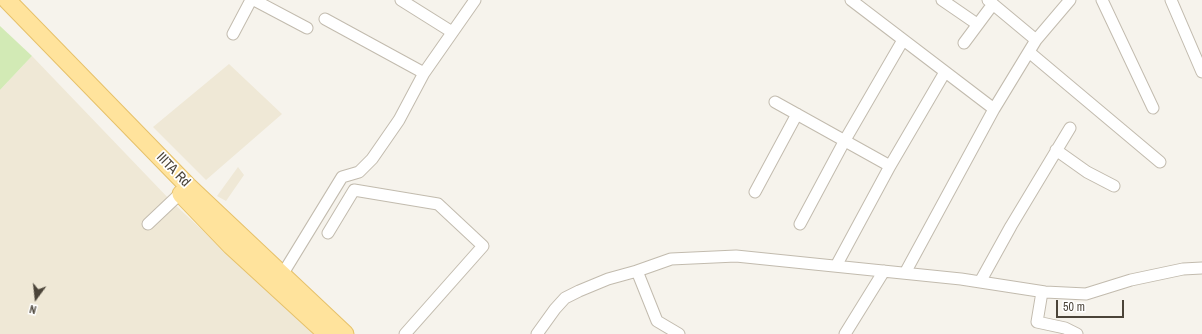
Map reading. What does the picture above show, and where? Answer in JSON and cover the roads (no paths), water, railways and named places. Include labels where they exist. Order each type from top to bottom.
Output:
[{"type":"main road","name":"IIITA Rd","points":[[6,2],[184,189],[231,246],[327,334]]},
{"type":"main road","name":"IIITA Rd","points":[[184,189],[282,275],[345,334]]},
{"type":"street","points":[[233,34],[252,0],[307,28]]},
{"type":"street","points":[[401,0],[452,32]]},
{"type":"street","points":[[282,275],[342,177],[360,172],[372,159],[399,120],[424,73],[475,0]]},
{"type":"street","points":[[851,0],[994,109]]},
{"type":"street","points":[[942,0],[977,24]]},
{"type":"street","points":[[905,273],[994,109],[1036,40],[1070,0]]},
{"type":"street","points":[[1102,0],[1153,108]]},
{"type":"street","points":[[1171,0],[1202,72]]},
{"type":"street","points":[[964,43],[990,2],[1036,40]]},
{"type":"street","points":[[325,19],[424,73]]},
{"type":"street","points":[[800,224],[845,140],[903,40]]},
{"type":"street","points":[[1029,52],[1160,162]]},
{"type":"street","points":[[836,266],[890,166],[945,72]]},
{"type":"street","points":[[775,102],[890,166]]},
{"type":"street","points":[[755,192],[797,114]]},
{"type":"street","points":[[980,282],[1070,128]]},
{"type":"street","points":[[1056,150],[1087,172],[1114,186]]},
{"type":"street","points":[[148,224],[184,189]]},
{"type":"street","points":[[328,233],[354,190],[438,204],[483,246],[405,334]]},
{"type":"street","points":[[537,334],[565,298],[608,279],[637,271],[670,259],[736,256],[905,273],[980,282],[1042,292],[1086,294],[1131,280],[1183,269],[1202,268]]},
{"type":"street","points":[[637,271],[656,321],[679,334]]},
{"type":"street","points":[[845,334],[884,271]]},
{"type":"street","points":[[1042,292],[1037,322],[1064,328],[1076,334]]}]
